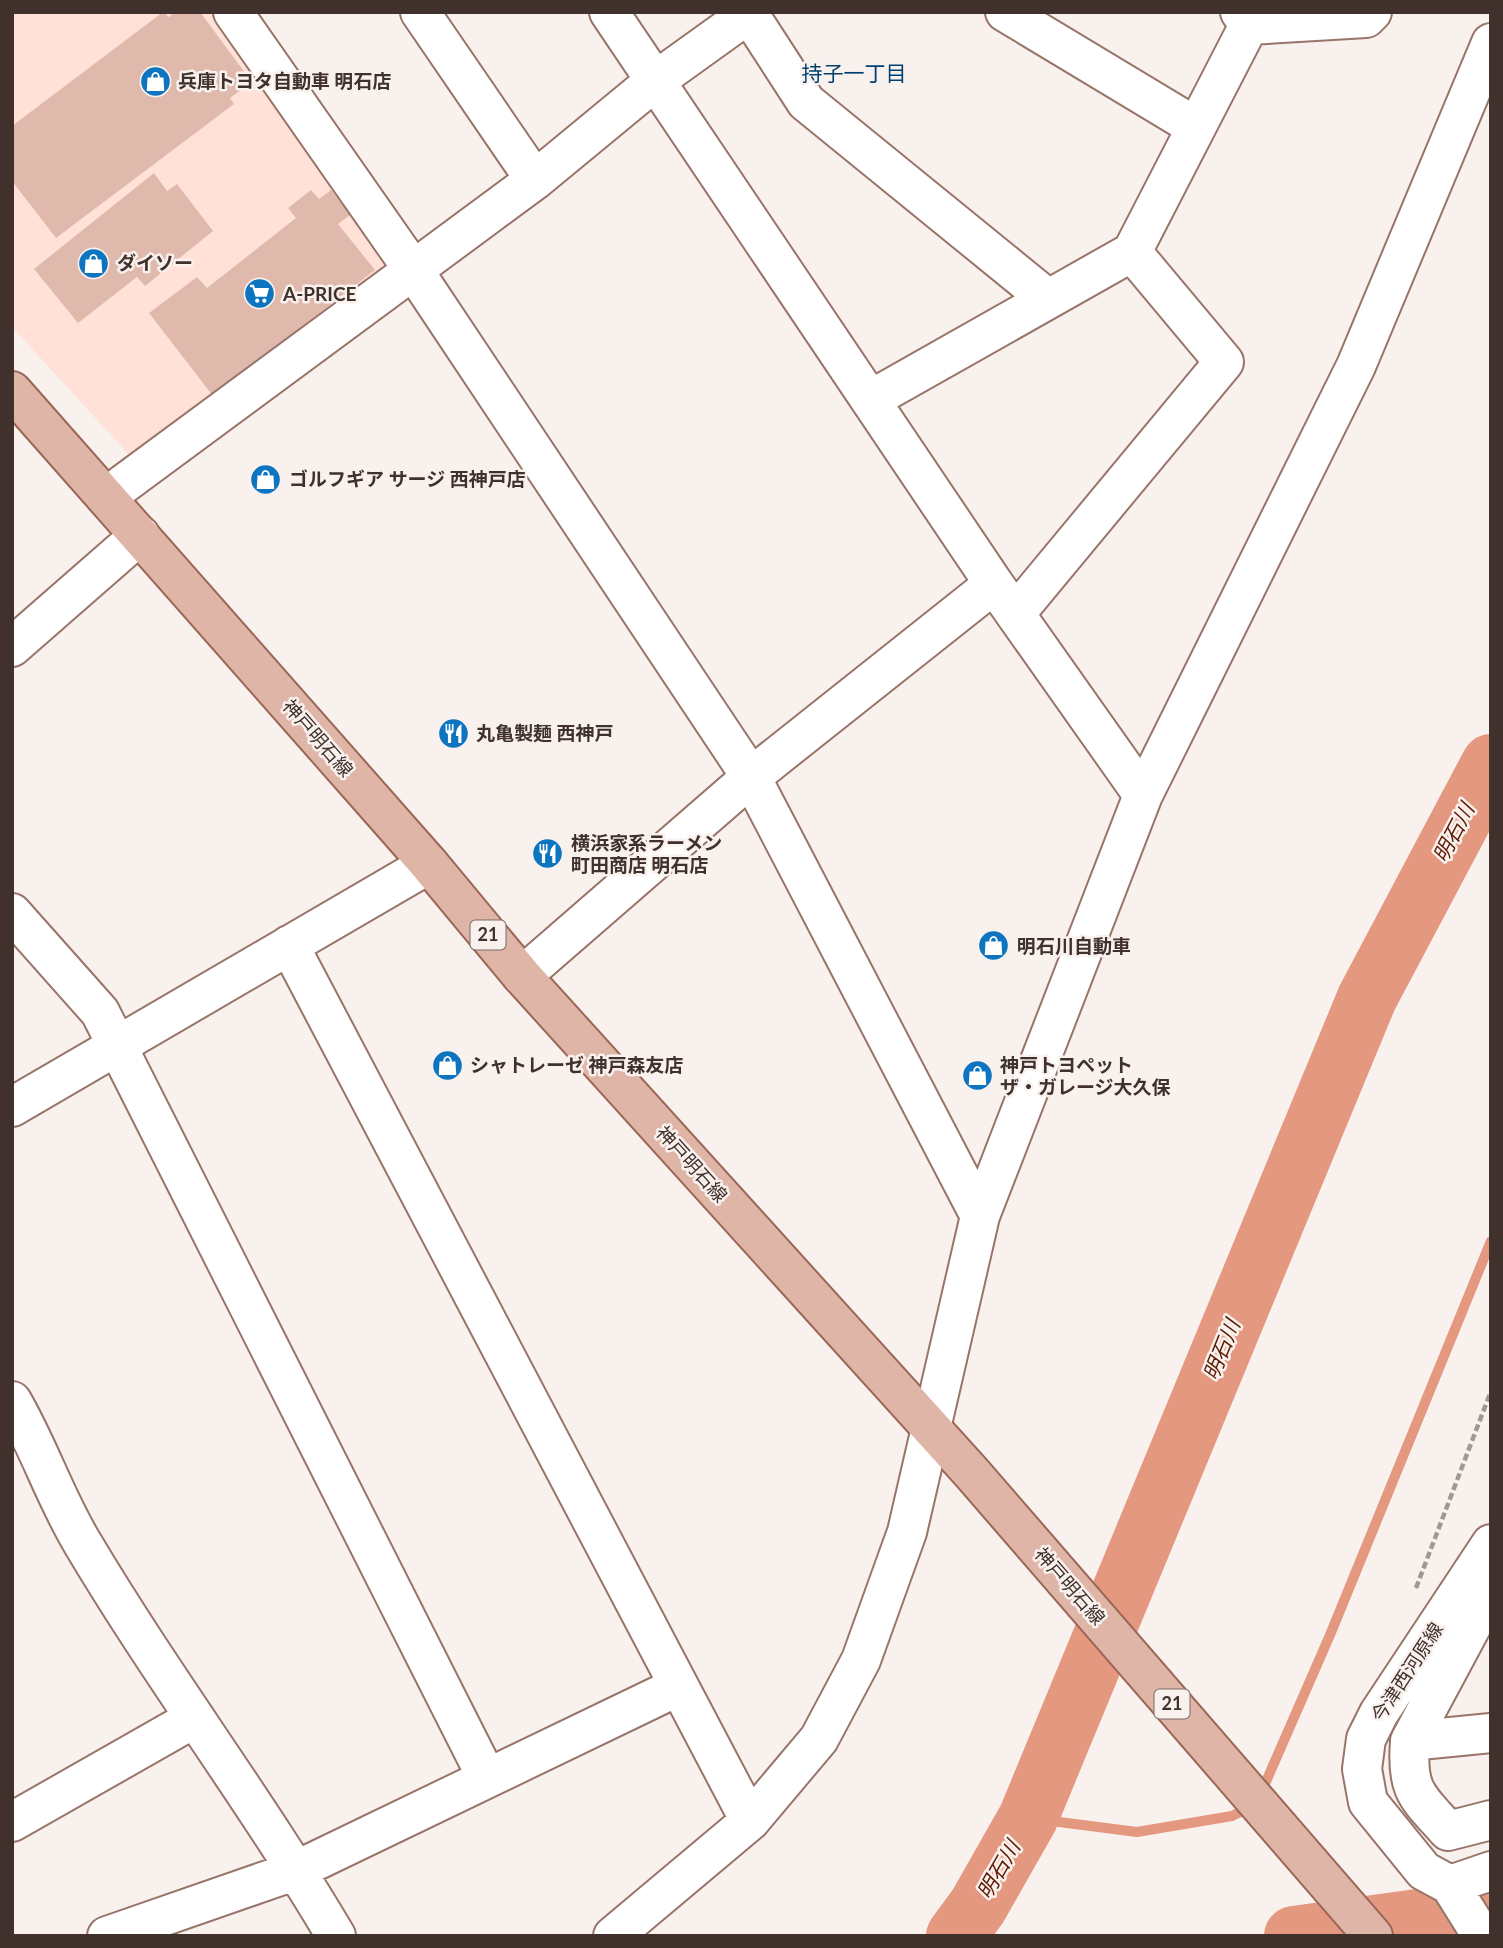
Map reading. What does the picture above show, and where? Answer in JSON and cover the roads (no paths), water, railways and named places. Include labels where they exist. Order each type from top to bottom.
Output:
[{"type":"main road","name":"神戸明石線","points":[[12,391],[429,864],[522,976],[971,1472],[1373,1936]]},
{"type":"street","points":[[233,12],[414,271],[751,777],[980,1216]]},
{"type":"street","points":[[420,12],[535,180]]},
{"type":"street","points":[[609,12],[1005,599],[1143,795]]},
{"type":"street","points":[[1005,12],[1196,127]]},
{"type":"street","points":[[870,400],[1132,252],[1196,127],[1245,18],[1366,18],[1371,12]]},
{"type":"street","points":[[106,497],[414,271],[535,180],[655,81],[750,13],[806,102],[1048,299]]},
{"type":"street","points":[[613,1936],[750,1821],[819,1739],[861,1660],[907,1532],[980,1216],[1143,795],[1356,366],[1491,43]]},
{"type":"street","points":[[522,976],[751,777],[1005,599],[1224,362],[1132,252]]},
{"type":"street","points":[[12,647],[140,535]]},
{"type":"street","points":[[12,1107],[429,864]]},
{"type":"street","points":[[12,913],[100,1012],[486,1776]]},
{"type":"street","points":[[289,946],[750,1821]]},
{"type":"street","points":[[12,1401],[81,1541],[193,1719],[297,1870],[336,1936]]},
{"type":"street","name":"今津西河原線","points":[[1482,1936],[1450,1885],[1424,1871],[1368,1802],[1362,1769],[1366,1739],[1379,1713],[1491,1544]]},
{"type":"street","points":[[1491,1590],[1448,1665],[1410,1741],[1412,1790],[1448,1831],[1491,1820]]},
{"type":"street","points":[[107,1936],[297,1870],[486,1776],[678,1686]]},
{"type":"street","points":[[12,1822],[193,1719]]},
{"type":"street","points":[[1410,1741],[1491,1733]]},
{"type":"street","points":[[1450,1885],[1491,1871]]},
{"type":"waterway","name":"明石川","points":[[956,1936],[978,1906],[1028,1818],[1367,998],[1491,764]]},
{"type":"waterway","points":[[1261,1793],[1330,1635],[1491,1241]]},
{"type":"waterway","points":[[1028,1818],[1137,1832],[1232,1816],[1250,1807]]},
{"type":"waterway","points":[[1294,1936],[1491,1909]]},
{"type":"place","name":"兵庫トヨタ自動車 明石店","points":[[155,81]]},
{"type":"place","name":"ダイソー","points":[[94,263]]},
{"type":"place","name":"A-PRICE","points":[[260,294]]},
{"type":"place","name":"ゴルフギア サージ 西神戸店","points":[[266,479]]},
{"type":"place","name":"丸亀製麺 西神戸","points":[[453,733]]},
{"type":"place","name":"横浜家系ラーメン 町田商店 明石店","points":[[548,854]]},
{"type":"place","name":"明石川自動車","points":[[994,946]]},
{"type":"place","name":"シャトレーゼ 神戸森友店","points":[[447,1065]]},
{"type":"place","name":"神戸トヨペット ザ・ガレージ大久保","points":[[977,1076]]},
{"type":"district","name":"持子一丁目","points":[[854,74]]}]
